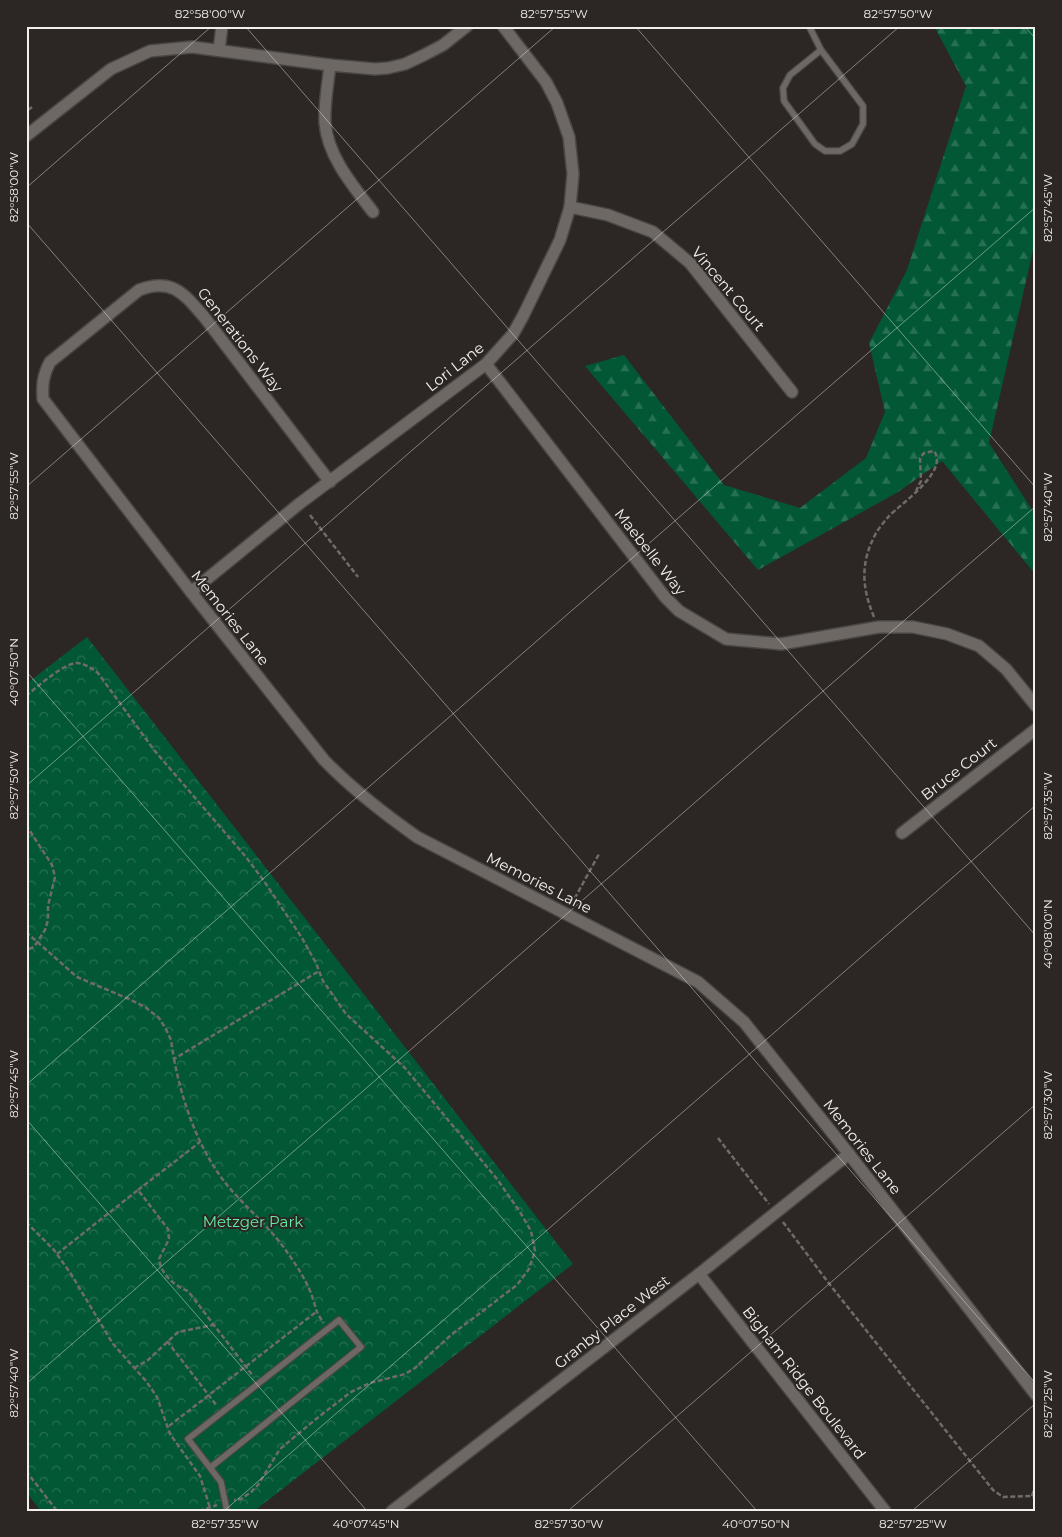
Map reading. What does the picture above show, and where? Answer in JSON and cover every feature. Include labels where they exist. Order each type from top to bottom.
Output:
[{"type":"street","points":[[219,50],[222,26]]},
{"type":"street","points":[[28,130],[111,69],[150,51],[192,48],[219,50],[374,69],[405,64],[443,45],[467,26]]},
{"type":"street","name":"Lori Lane","points":[[191,592],[299,504],[486,364],[513,334],[523,316],[560,240],[570,207],[573,164],[564,119],[546,82],[503,26]]},
{"type":"street","points":[[330,65],[325,124],[329,144],[337,162],[373,212]]},
{"type":"street","name":"Vincent Court","points":[[570,207],[608,215],[653,232],[690,263],[792,392]]},
{"type":"street","name":"Generations Way","points":[[42,384],[50,362],[139,290],[149,286],[172,287],[184,293],[205,318],[330,482]]},
{"type":"street","name":"Maebelle Way","points":[[486,364],[665,597],[679,611],[726,639],[781,644],[879,627],[913,627],[947,634],[979,646],[1006,669],[1036,706]]},
{"type":"street","name":"Memories Lane","points":[[42,384],[43,399],[191,592],[324,760],[376,808],[417,837],[698,982],[744,1022],[1036,1395]]},
{"type":"street","name":"Bruce Court","points":[[902,833],[1036,729]]},
{"type":"street","name":"Granby Place West","points":[[392,1511],[699,1274],[849,1154]]},
{"type":"street","name":"Bigham Ridge Boulevard","points":[[699,1274],[885,1511]]},
{"type":"lane","points":[[808,26],[821,50],[863,106],[863,124],[852,144],[840,150],[825,151],[815,144],[784,101],[783,88],[790,75],[821,50]]},
{"type":"lane","points":[[211,1467],[360,1347],[339,1320],[188,1438],[211,1467],[220,1482],[227,1511]]},
{"type":"path","points":[[28,110],[32,107]]},
{"type":"path","points":[[875,618],[867,600],[864,584],[868,549],[876,533],[888,517],[916,491],[930,478],[937,464],[937,456],[934,452],[924,453],[920,458],[921,481],[916,491]]},
{"type":"path","points":[[310,515],[358,577]]},
{"type":"path","points":[[26,696],[63,669],[75,663],[86,665],[98,673],[154,750],[246,857],[264,881],[302,938],[333,997],[346,1014],[405,1068],[497,1179],[531,1231],[535,1251],[529,1269],[517,1285],[450,1335],[415,1368],[405,1374],[370,1383],[351,1392],[292,1437],[280,1449],[258,1485],[251,1492],[241,1499],[225,1502],[211,1509],[199,1511]]},
{"type":"path","points":[[26,825],[52,865],[55,877],[48,906],[48,920],[45,930],[34,947],[26,950]]},
{"type":"path","points":[[574,899],[599,854]]},
{"type":"path","points":[[26,932],[77,977],[145,1007],[159,1018],[166,1028],[170,1040],[178,1083],[209,1161],[233,1192],[270,1229],[287,1252],[313,1299],[316,1312],[328,1329]]},
{"type":"path","points":[[174,1059],[319,971]]},
{"type":"path","points":[[718,1138],[772,1208]]},
{"type":"path","points":[[57,1254],[201,1141]]},
{"type":"path","points":[[138,1190],[168,1229],[169,1240],[159,1259],[163,1271],[179,1288],[188,1291],[258,1384]]},
{"type":"path","points":[[779,1217],[993,1490],[1003,1497],[1032,1496],[1036,1498]]},
{"type":"path","points":[[26,1222],[38,1232],[57,1254],[113,1344],[157,1397],[170,1434],[200,1476],[211,1509]]},
{"type":"path","points":[[168,1426],[316,1312]]},
{"type":"path","points":[[133,1368],[148,1360],[178,1332],[213,1324]]},
{"type":"path","points":[[167,1341],[222,1412]]},
{"type":"path","points":[[26,1471],[57,1511]]},
{"type":"path","points":[[1032,1496],[1036,1483]]},
{"type":"green space","points":[[934,26],[1036,26],[1036,237],[989,443],[1036,516],[1036,575],[942,461],[898,492],[758,570],[585,366],[624,355],[724,485],[800,508],[866,458],[885,412],[869,343],[907,270],[966,86]]},
{"type":"green space","name":"Metzger Park","points":[[87,637],[573,1264],[254,1511],[41,1511],[26,1492],[26,684]]}]
